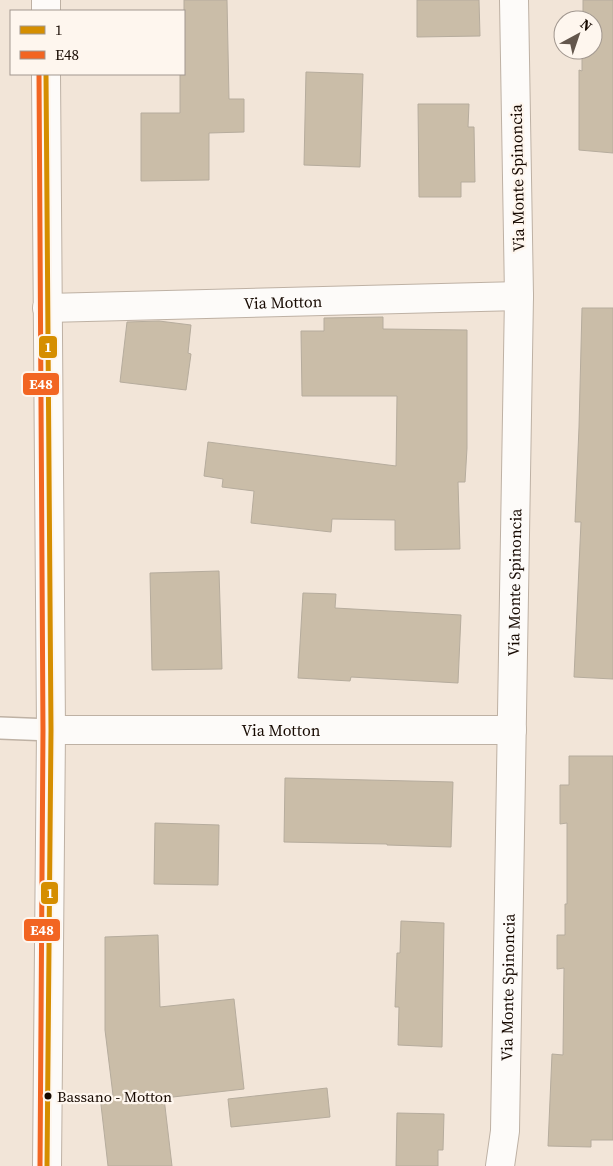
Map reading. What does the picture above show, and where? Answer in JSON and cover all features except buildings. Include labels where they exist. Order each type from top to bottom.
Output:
[{"type":"street","name":"Via Monte Spinoncia","points":[[500,1166],[505,1132],[519,296],[514,0]]},
{"type":"street","points":[[46,75],[50,730],[47,1166]]},
{"type":"street","name":"Via Motton","points":[[47,308],[519,296]]},
{"type":"street","name":"Via Motton","points":[[50,730],[512,730]]},
{"type":"lane","points":[[0,728],[50,730]]},
{"type":"transit line","name":"E48","points":[[39,75],[43,730],[40,1166]]},
{"type":"transit line","name":"1","points":[[46,75],[51,730],[47,1166]]},
{"type":"place","name":"Bassano - Motton","points":[[48,1096]]}]
